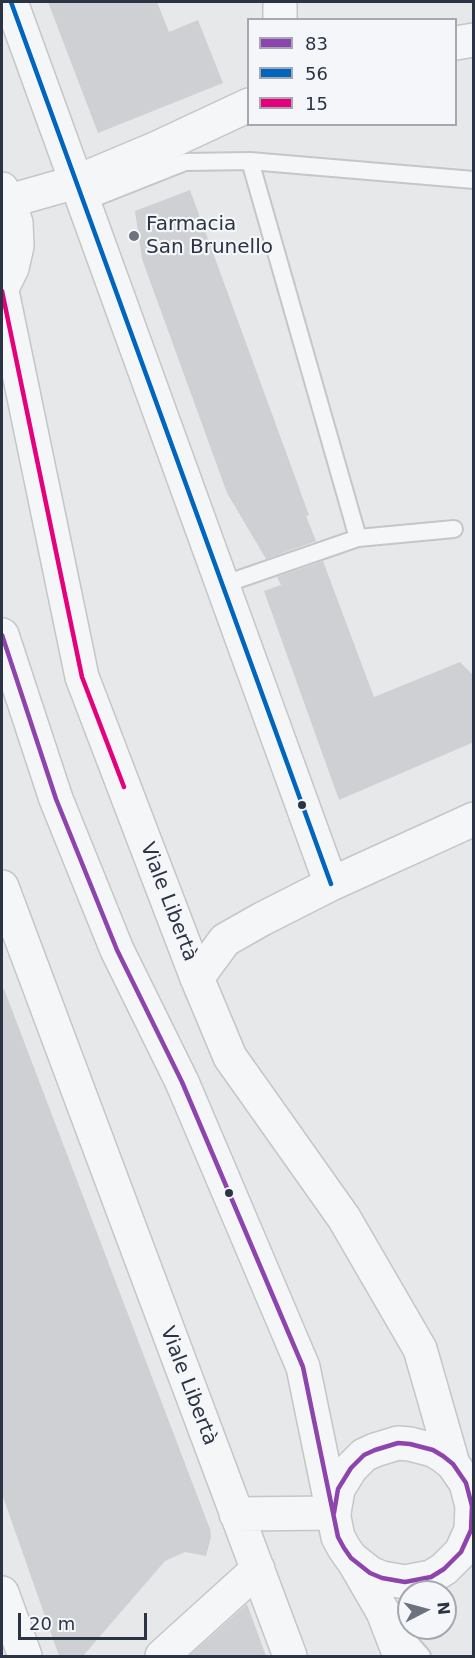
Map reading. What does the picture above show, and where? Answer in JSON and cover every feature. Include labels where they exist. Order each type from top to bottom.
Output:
[{"type":"street","points":[[11,2],[331,884]]},
{"type":"street","points":[[279,2],[280,18]]},
{"type":"street","points":[[457,43],[474,40]]},
{"type":"street","points":[[5,195],[80,192],[157,148],[247,106]]},
{"type":"street","name":"Viale Libertà","points":[[5,195],[16,222],[17,246],[12,268],[2,290],[82,676],[197,978],[230,1057],[345,1218],[420,1349],[453,1464],[466,1483],[473,1520],[461,1552],[453,1561],[431,1576],[405,1582],[382,1578],[370,1573],[351,1558]]},
{"type":"street","name":"Viale Libertà","points":[[2,635],[56,799],[117,950],[182,1082],[303,1367],[338,1537],[383,1612],[400,1656]]},
{"type":"street","points":[[197,978],[225,940],[331,884],[474,819]]},
{"type":"street","name":"Viale Libertà","points":[[2,887],[290,1656]]},
{"type":"street","name":"Viale Libertà","points":[[334,1513],[338,1489],[344,1478],[364,1455],[375,1450],[398,1443],[410,1444],[434,1450],[453,1464]]},
{"type":"street","points":[[236,1514],[334,1513]]},
{"type":"street","points":[[162,1656],[258,1569]]},
{"type":"street","points":[[2,1593],[25,1656]]},
{"type":"lane","points":[[80,192],[185,162],[250,161],[474,180]]},
{"type":"lane","points":[[250,161],[358,538]]},
{"type":"lane","points":[[222,585],[358,538],[454,529]]},
{"type":"lane","points":[[383,1612],[422,1656]]},
{"type":"building","points":[[48,2],[157,2],[169,32],[198,20],[223,83],[98,133]]},
{"type":"building","points":[[190,190],[309,515],[306,516],[316,541],[266,559],[227,493],[142,259],[135,211]]},
{"type":"building","points":[[323,561],[374,697],[460,662],[474,676],[474,742],[339,800],[264,591],[281,585],[277,577]]},
{"type":"building","points":[[2,989],[4,989],[210,1529],[211,1537],[206,1556],[185,1552],[165,1561],[83,1656],[59,1656],[2,1494]]},
{"type":"building","points":[[247,1604],[266,1656],[189,1656]]},
{"type":"transit line","name":"56","points":[[11,2],[331,884]]},
{"type":"transit line","name":"15","points":[[2,291],[82,677],[124,787]]},
{"type":"transit line","name":"83","points":[[2,635],[56,799],[117,950],[182,1082],[303,1367],[338,1537],[351,1558],[370,1573],[382,1578],[405,1582],[431,1577],[444,1569],[461,1552],[471,1530],[472,1506],[466,1483],[453,1464],[433,1450],[398,1443],[364,1455],[351,1468],[338,1489],[334,1513]]},
{"type":"place","name":"Farmacia San Brunello","points":[[134,236]]}]
